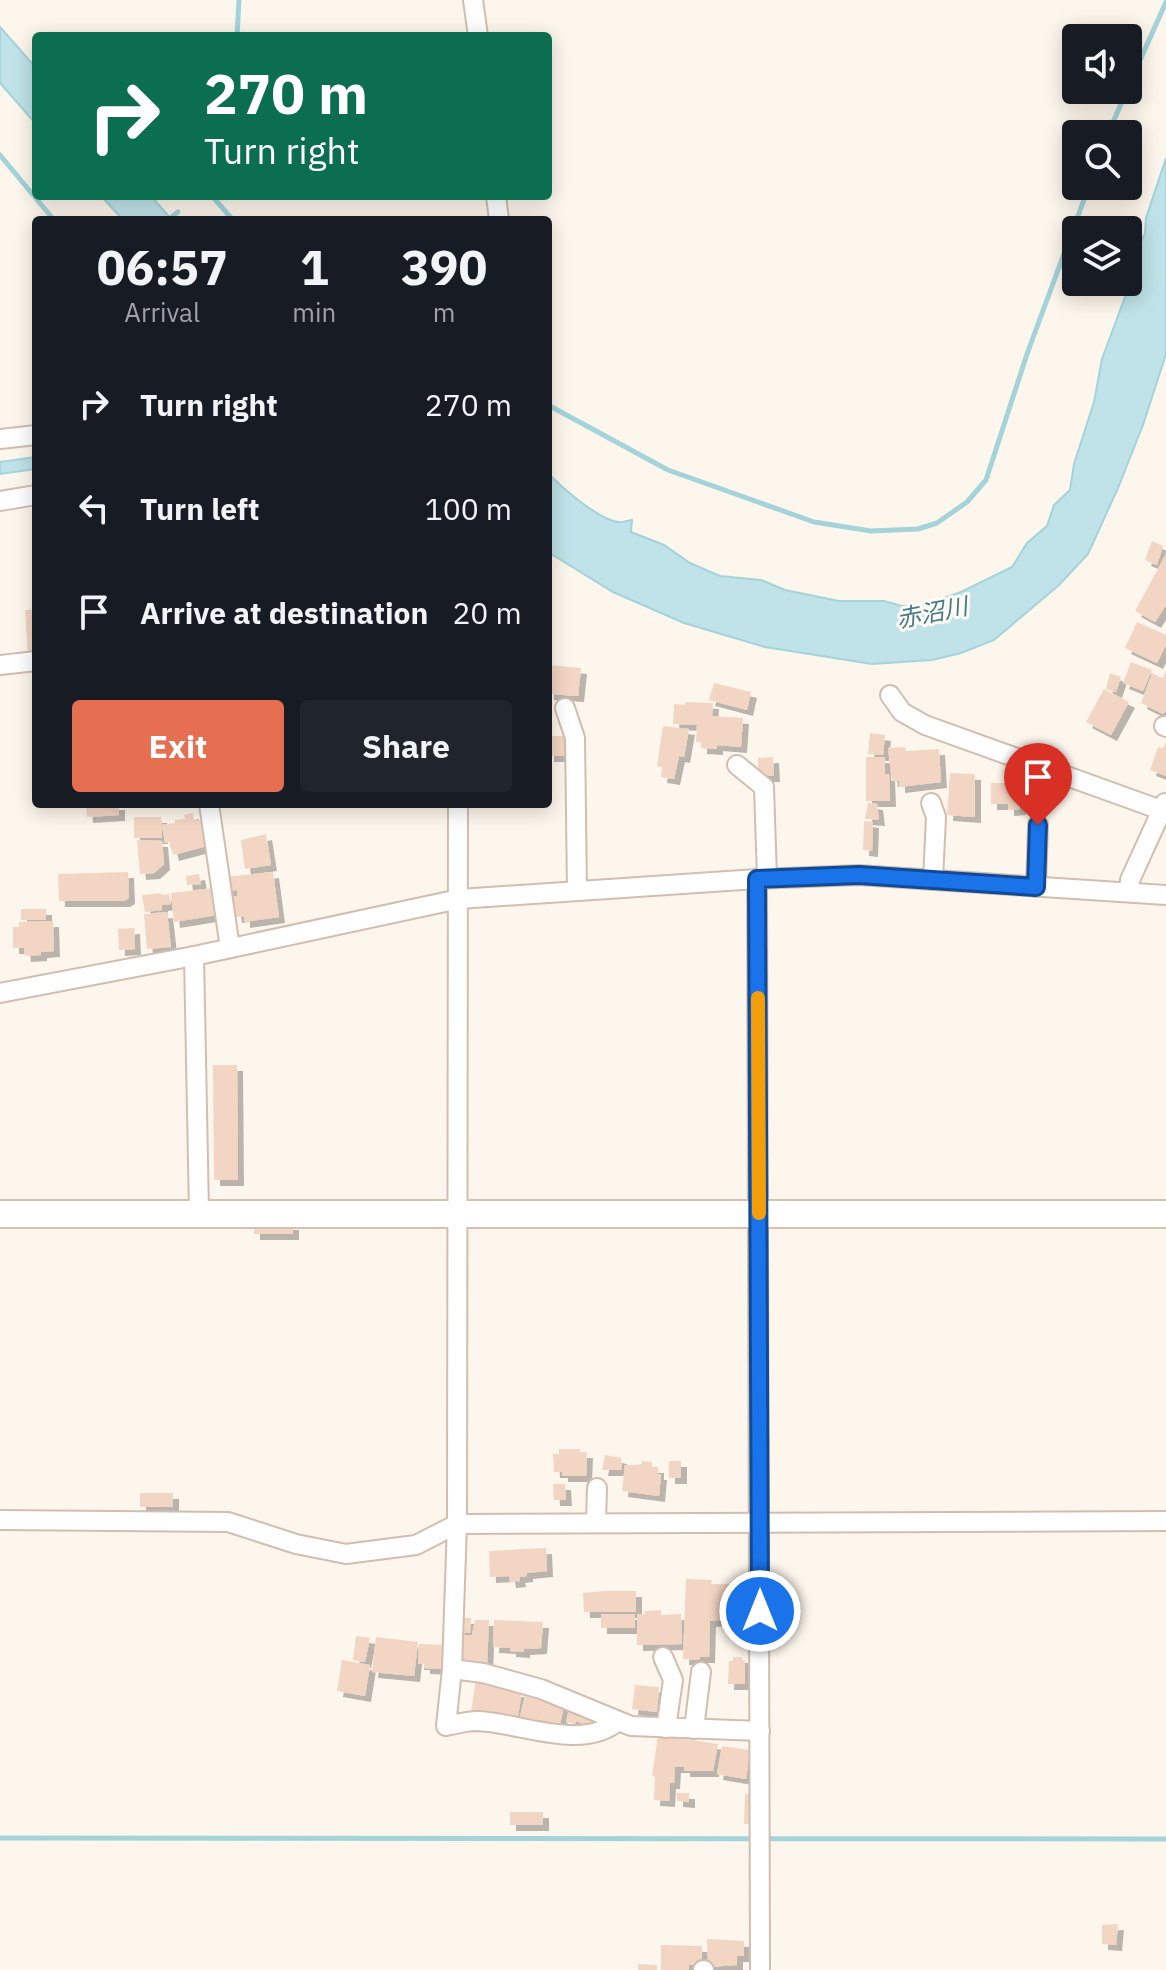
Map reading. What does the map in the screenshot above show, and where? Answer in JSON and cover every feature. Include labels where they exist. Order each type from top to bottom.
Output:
[{"type":"street","points":[[473,0],[477,32]]},
{"type":"street","points":[[0,439],[32,435]]},
{"type":"street","points":[[0,501],[32,496]]},
{"type":"street","points":[[0,665],[32,661]]},
{"type":"street","points":[[890,695],[902,712],[925,725],[1163,806],[1130,880],[1129,892]]},
{"type":"street","points":[[565,708],[575,738],[577,891]]},
{"type":"street","points":[[737,765],[764,787],[759,1213],[760,1970]]},
{"type":"street","points":[[931,803],[936,817],[933,880]]},
{"type":"street","points":[[210,808],[230,948]]},
{"type":"street","points":[[458,808],[457,1524],[452,1669],[446,1726],[474,1721],[570,1734],[602,1731],[618,1721]]},
{"type":"street","points":[[1036,887],[1038,825]]},
{"type":"street","points":[[0,993],[194,956],[459,899],[762,878],[859,875],[1166,895]]},
{"type":"street","points":[[194,956],[199,1213]]},
{"type":"street","points":[[0,1214],[1166,1214]]},
{"type":"street","points":[[596,1522],[597,1488]]},
{"type":"street","points":[[0,1520],[228,1522],[296,1544],[346,1554],[416,1545],[457,1524],[1166,1521]]},
{"type":"street","points":[[663,1657],[673,1680],[666,1728]]},
{"type":"street","points":[[452,1669],[483,1673],[541,1689],[631,1726],[760,1731]]},
{"type":"street","points":[[694,1729],[701,1672]]},
{"type":"water","points":[[0,27],[32,63],[32,119],[0,83]]},
{"type":"water","name":"赤沼川","points":[[1166,158],[1166,354],[1143,425],[1088,554],[1059,585],[994,640],[932,660],[872,664],[765,647],[684,623],[613,592],[552,554],[552,477],[591,509],[610,520],[632,520],[631,532],[664,545],[690,563],[720,576],[761,580],[785,590],[839,601],[923,605],[961,592],[1012,567],[1027,543],[1047,526],[1054,505],[1070,490],[1074,464],[1094,402],[1102,359],[1125,296],[1142,296],[1142,240],[1146,218]]},
{"type":"water","points":[[105,200],[154,200],[168,216],[119,216]]},
{"type":"water","points":[[32,458],[32,470],[0,474],[0,462]]},
{"type":"building","points":[[1152,541],[1163,546],[1157,565],[1145,560]]},
{"type":"building","points":[[1166,554],[1166,605],[1155,622],[1135,611]]},
{"type":"building","points":[[32,609],[32,657],[28,657],[25,610]]},
{"type":"building","points":[[1137,622],[1166,635],[1166,645],[1157,663],[1125,648]]},
{"type":"building","points":[[1131,662],[1152,670],[1143,691],[1123,683]]},
{"type":"building","points":[[552,665],[581,668],[578,696],[552,694]]},
{"type":"building","points":[[1166,670],[1166,711],[1163,714],[1141,703],[1152,674],[1163,678]]},
{"type":"building","points":[[1110,673],[1121,677],[1116,692],[1106,689]]},
{"type":"building","points":[[714,683],[751,692],[747,710],[709,700]]},
{"type":"building","points":[[1104,689],[1129,702],[1111,735],[1086,722]]},
{"type":"building","points":[[685,702],[713,703],[712,716],[743,718],[741,747],[717,745],[717,749],[701,748],[701,742],[696,742],[697,725],[673,724],[674,704],[685,705]]},
{"type":"building","points":[[663,726],[689,729],[684,757],[679,756],[674,779],[661,777],[662,767],[657,766]]},
{"type":"building","points":[[870,733],[885,735],[883,755],[868,754]]},
{"type":"building","points":[[552,736],[566,736],[566,756],[552,756]]},
{"type":"building","points":[[1166,742],[1166,776],[1150,770],[1158,747],[1163,748]]},
{"type":"building","points":[[905,747],[906,751],[939,749],[941,782],[899,787],[899,781],[892,781],[888,748]]},
{"type":"building","points":[[773,757],[774,776],[758,776],[758,758]]},
{"type":"building","points":[[866,757],[885,757],[890,801],[866,801]]},
{"type":"building","points":[[1016,770],[1031,770],[1031,781],[1016,780]]},
{"type":"building","points":[[950,773],[975,774],[975,817],[947,815]]},
{"type":"building","points":[[991,783],[1036,783],[1039,807],[1020,806],[1020,809],[1008,810],[1008,804],[991,804]]},
{"type":"building","points":[[868,803],[877,804],[879,820],[865,819]]},
{"type":"building","points":[[86,808],[119,808],[119,815],[87,817]]},
{"type":"building","points":[[193,813],[194,821],[203,820],[207,846],[173,855],[170,842],[165,843],[162,825],[175,823],[175,820],[185,819],[184,815]]},
{"type":"building","points":[[134,817],[161,817],[162,838],[134,838]]},
{"type":"building","points":[[864,821],[873,822],[872,851],[863,850]]},
{"type":"building","points":[[266,834],[271,865],[245,869],[241,840]]},
{"type":"building","points":[[137,840],[162,841],[164,864],[154,873],[140,874]]},
{"type":"building","points":[[128,872],[129,898],[124,901],[59,901],[58,874]]},
{"type":"building","points":[[273,872],[279,917],[244,922],[244,916],[236,917],[233,896],[237,896],[237,890],[227,891],[225,877]]},
{"type":"building","points":[[199,874],[201,884],[187,885],[186,876]]},
{"type":"building","points":[[214,888],[217,915],[174,922],[171,893]]},
{"type":"building","points":[[169,894],[171,904],[162,905],[162,910],[145,912],[142,895]]},
{"type":"building","points":[[21,909],[46,909],[46,920],[21,920]]},
{"type":"building","points":[[167,912],[171,947],[147,949],[144,914]]},
{"type":"building","points":[[53,921],[54,951],[25,956],[24,948],[13,948],[13,927],[19,927],[19,922]]},
{"type":"building","points":[[134,928],[135,949],[119,950],[118,929]]},
{"type":"building","points":[[213,1065],[237,1065],[238,1180],[214,1180]]},
{"type":"building","points":[[254,1224],[293,1224],[293,1234],[254,1234]]},
{"type":"building","points":[[559,1449],[587,1452],[586,1476],[562,1476],[562,1472],[554,1472],[553,1454],[559,1454]]},
{"type":"building","points":[[605,1455],[621,1458],[622,1470],[602,1470]]},
{"type":"building","points":[[642,1461],[652,1462],[652,1467],[658,1467],[658,1474],[661,1474],[659,1496],[622,1491],[625,1465],[642,1464]]},
{"type":"building","points":[[669,1461],[681,1461],[681,1478],[669,1478]]},
{"type":"building","points":[[553,1484],[565,1484],[566,1500],[554,1500]]},
{"type":"building","points":[[140,1493],[173,1493],[173,1507],[140,1507]]},
{"type":"building","points":[[546,1548],[547,1571],[527,1573],[527,1576],[519,1577],[520,1581],[510,1582],[509,1576],[490,1577],[489,1551]]},
{"type":"building","points":[[686,1579],[712,1580],[711,1584],[729,1584],[728,1590],[747,1591],[747,1618],[710,1621],[709,1657],[700,1657],[699,1660],[683,1659]]},
{"type":"building","points":[[636,1591],[636,1612],[584,1612],[583,1593]]},
{"type":"building","points":[[661,1610],[661,1615],[681,1614],[682,1644],[637,1645],[637,1614]]},
{"type":"building","points":[[601,1614],[635,1614],[635,1628],[601,1628]]},
{"type":"building","points":[[459,1618],[471,1618],[470,1633],[458,1632]]},
{"type":"building","points":[[475,1620],[489,1620],[487,1664],[461,1662],[463,1635],[472,1635]]},
{"type":"building","points":[[494,1620],[543,1622],[541,1648],[524,1649],[524,1652],[493,1647]]},
{"type":"building","points":[[356,1636],[370,1638],[365,1662],[353,1660]]},
{"type":"building","points":[[376,1637],[418,1642],[414,1676],[372,1672]]},
{"type":"building","points":[[419,1644],[443,1645],[445,1669],[424,1668],[424,1664],[418,1664]]},
{"type":"building","points":[[733,1657],[745,1660],[745,1684],[728,1684],[729,1661],[733,1661]]},
{"type":"building","points":[[342,1660],[370,1665],[365,1696],[337,1691]]},
{"type":"building","points":[[476,1680],[522,1692],[517,1722],[500,1715],[471,1711]]},
{"type":"building","points":[[635,1685],[659,1687],[657,1712],[632,1709]]},
{"type":"building","points":[[525,1696],[564,1705],[559,1730],[519,1721]]},
{"type":"building","points":[[569,1709],[597,1719],[592,1728],[576,1721],[575,1724],[566,1722]]},
{"type":"building","points":[[658,1735],[718,1744],[713,1771],[684,1771],[684,1767],[675,1767],[669,1801],[654,1800],[655,1777],[652,1776]]},
{"type":"building","points":[[722,1746],[750,1750],[746,1779],[717,1774]]},
{"type":"building","points":[[677,1793],[689,1793],[689,1802],[677,1801]]},
{"type":"building","points":[[745,1794],[751,1794],[750,1824],[744,1824]]},
{"type":"building","points":[[510,1812],[543,1812],[543,1825],[510,1825]]},
{"type":"building","points":[[1118,1924],[1116,1945],[1102,1944],[1102,1925]]},
{"type":"building","points":[[707,1939],[744,1941],[744,1956],[737,1956],[737,1965],[708,1967]]},
{"type":"building","points":[[661,1945],[702,1946],[702,1965],[689,1965],[689,1970],[661,1970]]},
{"type":"building","points":[[638,1964],[657,1965],[657,1970],[638,1970]]},
{"type":"waterway","points":[[237,32],[239,0]]},
{"type":"waterway","points":[[1142,56],[1166,2]]},
{"type":"waterway","points":[[1114,120],[1121,104]]},
{"type":"waterway","points":[[0,155],[32,194]]},
{"type":"waterway","points":[[37,200],[51,216]]},
{"type":"waterway","points":[[216,200],[230,216]]},
{"type":"waterway","points":[[552,407],[668,470],[814,522],[871,531],[918,529],[937,523],[967,502],[986,480],[1027,354],[1084,200]]},
{"type":"waterway","points":[[173,216],[178,212]]},
{"type":"waterway","points":[[0,1838],[1166,1839]]},
{"type":"slow traffic","points":[[758,998],[759,1213]]},
{"type":"route","points":[[760,1611],[757,879],[859,875],[1036,887],[1038,825]]}]
